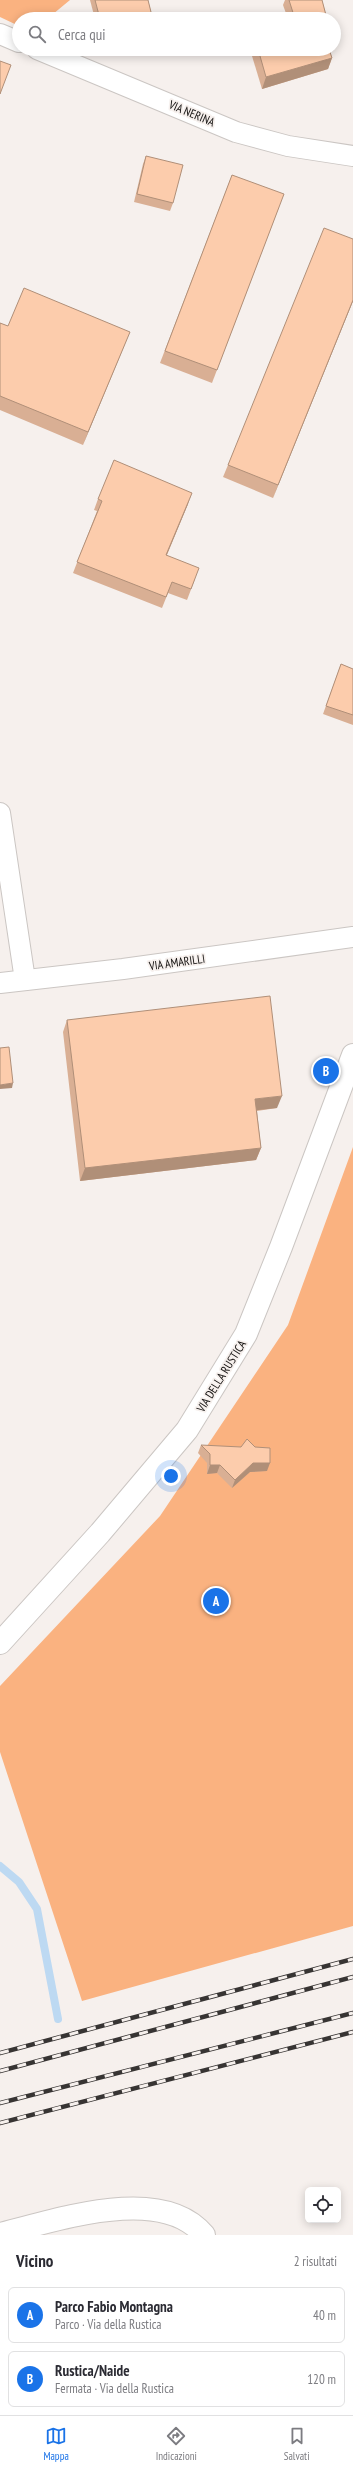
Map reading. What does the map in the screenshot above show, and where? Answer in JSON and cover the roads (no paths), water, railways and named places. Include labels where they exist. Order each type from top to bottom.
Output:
[{"type":"street","points":[[0,34],[12,39]]},
{"type":"street","name":"VIA NERINA","points":[[54,56],[236,132],[288,146],[353,156]]},
{"type":"street","points":[[0,813],[25,980]]},
{"type":"street","name":"VIA AMARILLI","points":[[0,983],[123,969],[353,937]]},
{"type":"street","name":"VIA DELLA RUSTICA","points":[[0,1643],[100,1533],[187,1430],[246,1334],[281,1247],[353,1055]]},
{"type":"street","points":[[0,2234],[89,2213],[144,2209],[173,2214],[187,2220],[204,2235]]},
{"type":"waterway","points":[[0,1866],[19,1882],[37,1909],[58,2019]]},
{"type":"railway","points":[[0,2053],[353,1959]]},
{"type":"railway","points":[[0,2071],[353,1977]]},
{"type":"railway","points":[[0,2103],[353,2013]]},
{"type":"railway","points":[[0,2123],[353,2032]]},
{"type":"place","name":"Rustica/Naide","points":[[326,1071]]},
{"type":"place","name":"Parco Fabio Montagna","points":[[216,1601]]}]
